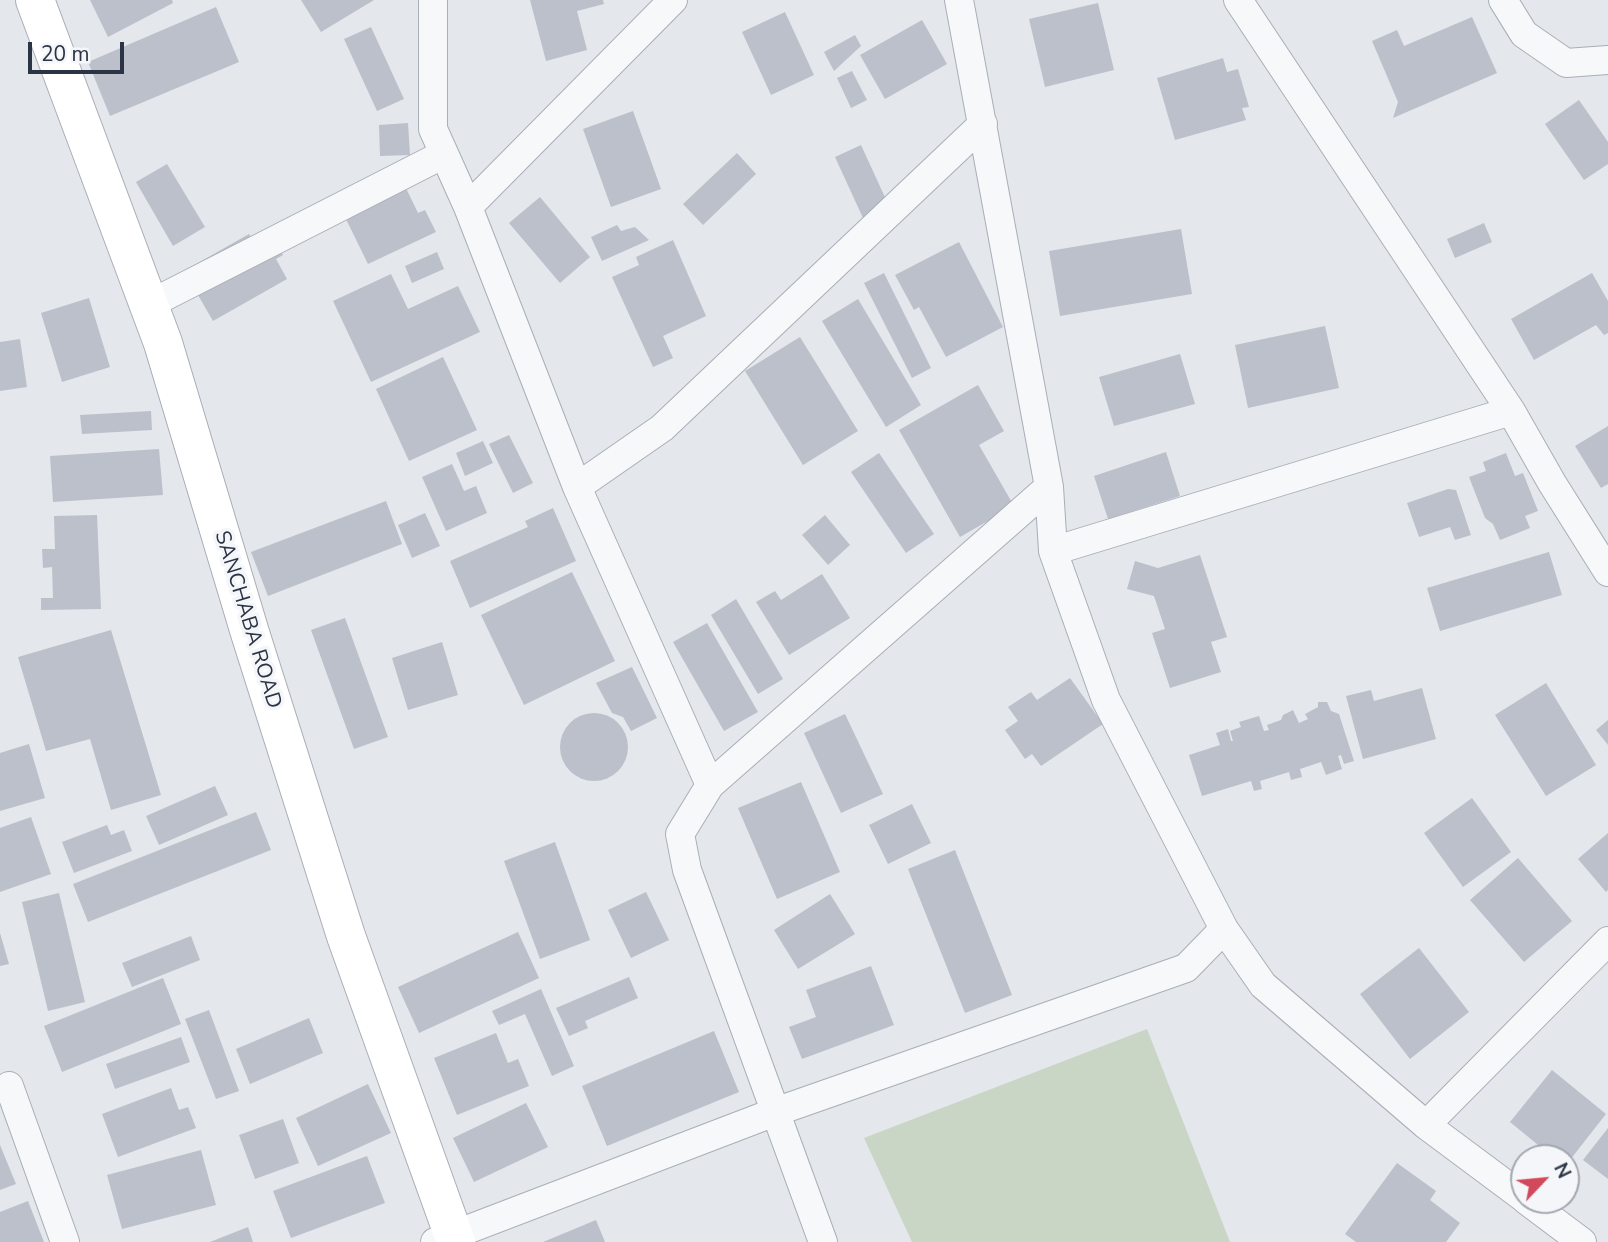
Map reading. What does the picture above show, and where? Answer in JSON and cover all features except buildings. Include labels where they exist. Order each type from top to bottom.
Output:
[{"type":"street","name":"SANCHABA ROAD","points":[[35,0],[163,343],[250,633],[346,936],[448,1240]]},
{"type":"street","points":[[433,0],[433,129],[468,206],[577,487],[710,785]]},
{"type":"street","points":[[468,206],[673,0]]},
{"type":"street","points":[[959,0],[1049,487],[1053,551],[1106,700],[1224,929],[1263,985],[1426,1125],[1510,1188]]},
{"type":"street","points":[[1238,0],[1511,411],[1608,572]]},
{"type":"street","points":[[1503,0],[1524,34],[1566,63],[1608,60]]},
{"type":"street","points":[[577,487],[662,428],[983,124]]},
{"type":"street","points":[[148,305],[444,153]]},
{"type":"street","points":[[1053,551],[1511,411]]},
{"type":"street","points":[[823,1242],[687,870],[680,834],[710,785],[1049,487]]},
{"type":"street","points":[[448,1240],[775,1112],[1186,968],[1224,929]]},
{"type":"street","points":[[1426,1125],[1608,941]]},
{"type":"street","points":[[9,1086],[65,1242]]},
{"type":"street","points":[[1545,1214],[1582,1242]]},
{"type":"green space","points":[[1147,1029],[1230,1242],[912,1242],[864,1138]]}]
